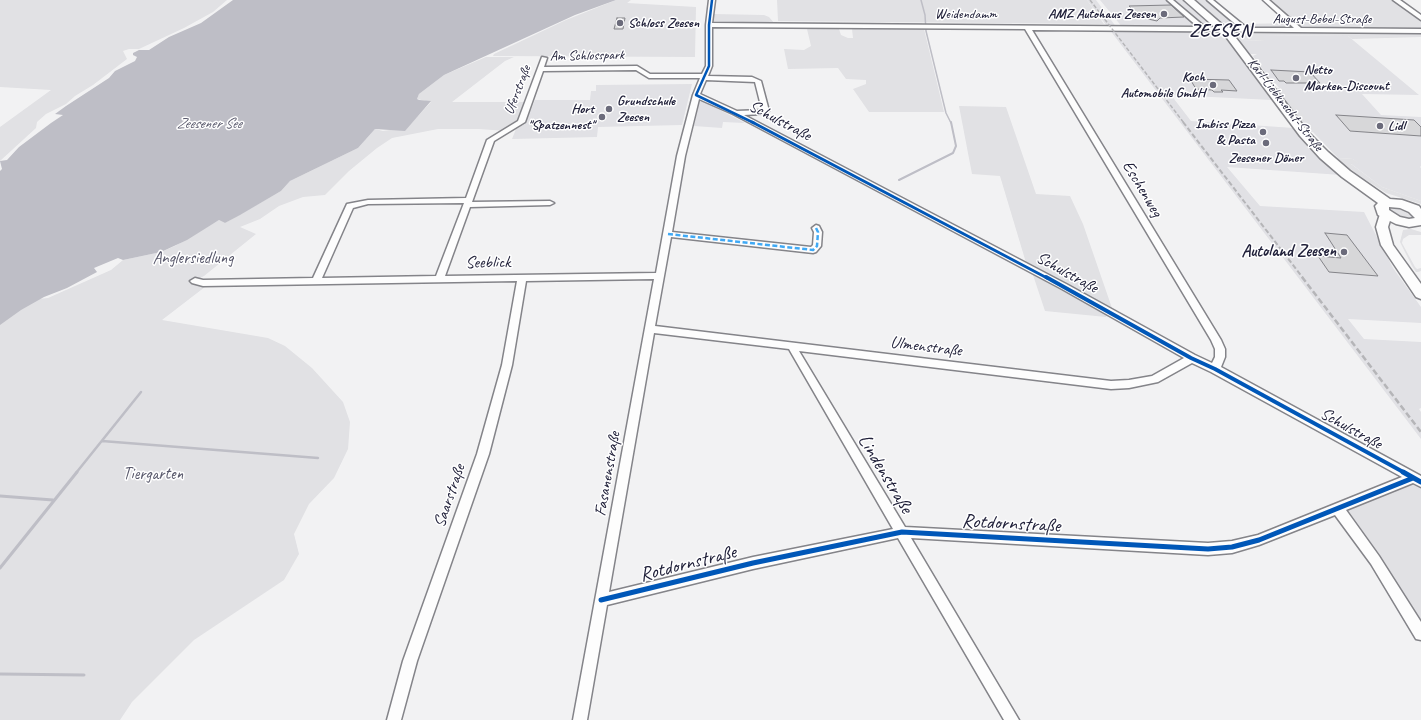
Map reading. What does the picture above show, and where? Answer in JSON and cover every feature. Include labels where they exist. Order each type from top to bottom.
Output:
[{"type":"main road","name":"Karl-Liebknecht-Straße","points":[[1189,0],[1223,29],[1305,134],[1324,155],[1390,212]]},
{"type":"main road","points":[[1396,203],[1408,206],[1418,212],[1420,221],[1390,212],[1396,203]]},
{"type":"street","name":"Fasanenstraße","points":[[580,720],[682,156],[696,95],[708,68],[709,25],[712,0]]},
{"type":"street","points":[[1170,0],[1202,28]]},
{"type":"street","points":[[1210,0],[1246,30]]},
{"type":"street","points":[[1266,0],[1301,31]]},
{"type":"street","points":[[1396,0],[1421,18]]},
{"type":"street","name":"Weidendamm","points":[[709,25],[1223,29]]},
{"type":"street","name":"Eschenweg","points":[[1027,27],[1216,340],[1220,349],[1220,357],[1215,369]]},
{"type":"street","name":"August-Bebel-Straße","points":[[1223,29],[1301,31],[1421,31]]},
{"type":"street","name":"Uferstraße","points":[[439,280],[491,140],[522,122],[544,58]]},
{"type":"street","name":"Am Schlosspark","points":[[540,69],[637,68],[648,76],[752,79],[758,81],[766,111],[736,113]]},
{"type":"street","name":"Schulstraße","points":[[696,95],[736,113],[1065,287],[1191,358],[1215,369],[1417,480]]},
{"type":"street","points":[[316,281],[350,206],[368,202],[550,203]]},
{"type":"street","points":[[1390,212],[1391,225],[1386,239],[1395,257],[1421,294]]},
{"type":"street","points":[[668,234],[813,250],[817,246],[818,232],[816,228]]},
{"type":"street","name":"Seeblick","points":[[195,281],[203,283],[660,276]]},
{"type":"street","name":"Saarstraße","points":[[394,720],[410,661],[483,454],[506,365],[522,278]]},
{"type":"street","name":"Ulmenstraße","points":[[651,329],[1111,385],[1129,384],[1154,379],[1183,364],[1191,358]]},
{"type":"street","name":"Lindenstraße","points":[[794,347],[794,350],[1012,720]]},
{"type":"street","name":"Rotdornstraße","points":[[601,600],[753,563],[902,532],[1208,549],[1232,547],[1259,540],[1417,480]]},
{"type":"street","points":[[1338,509],[1375,560],[1421,634]]},
{"type":"shaded area","points":[[1087,0],[1096,0],[1117,28],[1123,28],[1100,0],[1187,0],[1226,35],[1272,100],[1171,95],[1191,121],[1294,128],[1308,145],[1341,175],[1227,167],[1260,206],[1364,212],[1393,268],[1421,307],[1421,323],[1348,319],[1364,339],[1421,342],[1421,408],[1419,409],[1421,412],[1421,439]]},
{"type":"shaded area","points":[[1261,35],[1348,36],[1419,95],[1362,94],[1381,115],[1421,117],[1421,201],[1382,187],[1350,163],[1358,163],[1353,159],[1338,158],[1311,130],[1253,56],[1257,54],[1250,54],[1246,49],[1242,40],[1265,41]]},
{"type":"shaded area","name":"Grundschule Zeesen","points":[[692,84],[682,125],[598,127],[597,137],[512,139],[516,129],[525,124],[535,100],[590,100],[591,91],[596,91],[596,85]]},
{"type":"shaded area","name":"Grundschule Zeesen","points":[[704,101],[745,123],[723,122],[722,128],[694,126],[699,102]]},
{"type":"green space","points":[[0,0],[227,0],[213,12],[184,28],[139,49],[129,49],[123,51],[127,59],[66,104],[46,114],[37,122],[36,128],[0,161],[0,127],[51,90],[0,87]]},
{"type":"green space","points":[[616,0],[631,0],[627,3],[696,7],[695,57],[493,56],[494,54],[566,20]]},
{"type":"green space","points":[[777,0],[1087,0],[1104,24],[778,21]]},
{"type":"green space","points":[[1192,0],[1208,0],[1240,28],[1232,27],[1224,22],[1221,22]]},
{"type":"green space","points":[[1268,0],[1393,0],[1421,19],[1421,37],[1352,39],[1348,36],[1262,35],[1266,41],[1242,40],[1247,46],[1246,49],[1249,54],[1246,54],[1241,46],[1240,40],[1234,32],[1280,31],[1248,29],[1242,24],[1295,23]]},
{"type":"green space","points":[[713,14],[764,15],[769,17],[775,24],[713,23]]},
{"type":"green space","points":[[779,22],[922,23],[923,25],[784,24]]},
{"type":"green space","points":[[807,29],[839,29],[841,35],[848,38],[853,38],[852,29],[924,29],[944,112],[869,112],[853,89],[866,84],[866,80],[846,79],[838,68],[788,69],[784,49],[804,50],[811,46]]},
{"type":"green space","points":[[1207,29],[1223,32],[1232,43],[1200,37],[1194,30]]},
{"type":"green space","name":"Tiergarten","points":[[486,57],[514,57],[505,61],[452,102],[528,102],[521,122],[506,131],[479,129],[438,129],[392,138],[349,171],[325,195],[303,197],[279,206],[260,219],[240,227],[256,234],[204,276],[194,281],[214,280],[162,320],[268,338],[285,346],[312,368],[343,402],[350,422],[348,449],[334,478],[309,504],[294,534],[299,554],[284,580],[194,640],[132,702],[120,720],[0,720],[0,303],[48,298],[111,270],[123,260],[161,252],[175,246],[219,220],[225,223],[281,191],[290,181],[358,148],[375,129],[383,131],[405,130],[431,102],[417,99],[419,94],[444,75]]},
{"type":"green space","points":[[1272,88],[1282,88],[1313,127],[1318,127],[1319,132],[1308,132]]},
{"type":"green space","points":[[959,106],[1006,107],[1036,194],[1070,196],[1083,224],[1113,311],[1027,266],[1000,176],[972,174]]},
{"type":"green space","points":[[1337,158],[1353,159],[1359,163],[1351,164],[1382,187],[1421,201],[1421,204],[1386,193],[1358,175]]},
{"type":"green space","points":[[1397,206],[1415,215],[1415,219],[1400,219],[1388,210],[1391,207]]},
{"type":"green space","points":[[1411,229],[1421,232],[1421,235],[1409,235],[1403,239],[1402,243],[1415,267],[1417,269],[1421,268],[1421,271],[1418,272],[1416,272],[1412,266],[1400,242],[1403,230]]},
{"type":"green space","points":[[1033,275],[1107,315],[1106,317],[1045,311]]},
{"type":"green space","points":[[1410,484],[1421,487],[1421,634],[1338,509],[1373,494],[1378,498]]},
{"type":"water","name":"Zeesener See","points":[[233,0],[616,0],[575,15],[444,75],[419,94],[417,99],[431,101],[405,131],[375,129],[358,148],[290,181],[281,191],[225,223],[219,220],[187,240],[161,252],[123,260],[118,258],[94,268],[97,272],[67,288],[44,297],[21,310],[0,325],[0,171],[2,169],[0,161],[7,160],[19,147],[63,115],[55,114],[109,78],[115,71],[135,61],[137,57],[133,55],[133,53],[139,50],[149,50],[169,37],[201,23]]},
{"type":"building","name":"AMZ Autohaus Zeesen","points":[[1171,5],[1184,17],[1160,18],[1157,21],[1148,19],[1154,13],[1136,13],[1129,6]]},
{"type":"building","name":"Schloss Zeesen","points":[[617,18],[625,18],[623,29],[614,29]]},
{"type":"building","name":"Netto Marken-Discount","points":[[1271,70],[1310,72],[1320,83],[1286,83],[1284,81],[1279,81]]},
{"type":"building","name":"Koch Automobile GmbH","points":[[1190,79],[1229,80],[1237,91],[1221,90],[1223,92],[1214,92],[1212,90],[1196,89]]},
{"type":"building","name":"Lidl","points":[[1336,115],[1414,120],[1421,127],[1421,136],[1350,131]]},
{"type":"building","name":"Autoland Zeesen","points":[[1325,233],[1347,235],[1378,276],[1329,272],[1318,256],[1341,258]]},
{"type":"waterway","points":[[921,0],[925,15],[926,31],[946,113],[951,123]]},
{"type":"waterway","points":[[899,180],[953,153],[956,146],[951,122]]},
{"type":"waterway","points":[[76,473],[141,392]]},
{"type":"waterway","points":[[102,441],[318,458]]},
{"type":"waterway","points":[[0,568],[77,472]]},
{"type":"waterway","points":[[0,496],[53,500]]},
{"type":"waterway","points":[[0,674],[84,675]]},
{"type":"railway","points":[[1090,0],[1184,123]]},
{"type":"railway","points":[[1183,122],[1303,278]]},
{"type":"railway","points":[[1302,277],[1421,432]]},
{"type":"marked path","points":[[668,234],[813,250],[817,246],[818,232],[816,228]]},
{"type":"cycle path","points":[[712,0],[709,25],[709,66],[696,95],[735,113],[1065,287],[1191,358],[1215,369],[1421,482]]},
{"type":"cycle path","points":[[601,600],[753,563],[902,532],[1208,549],[1232,547],[1259,540],[1413,478]]},
{"type":"place","name":"AMZ Autohaus Zeesen","points":[[1164,14]]},
{"type":"place","name":"Schloss Zeesen","points":[[620,23]]},
{"type":"place","name":"Netto Marken-Discount","points":[[1296,78]]},
{"type":"place","name":"Koch Automobile GmbH","points":[[1213,85]]},
{"type":"place","name":"Grundschule Zeesen","points":[[609,109]]},
{"type":"place","name":"Hort \"Spatzennest\"","points":[[602,117]]},
{"type":"place","name":"Lidl","points":[[1380,126]]},
{"type":"place","name":"Imbiss Pizza & Pasta","points":[[1263,132]]},
{"type":"place","name":"Zeesener Döner","points":[[1266,143]]},
{"type":"place","name":"Autoland Zeesen","points":[[1344,252]]},
{"type":"district","name":"ZEESEN","points":[[1221,31]]},
{"type":"park label","name":"Anglersiedlung","points":[[193,259]]}]
